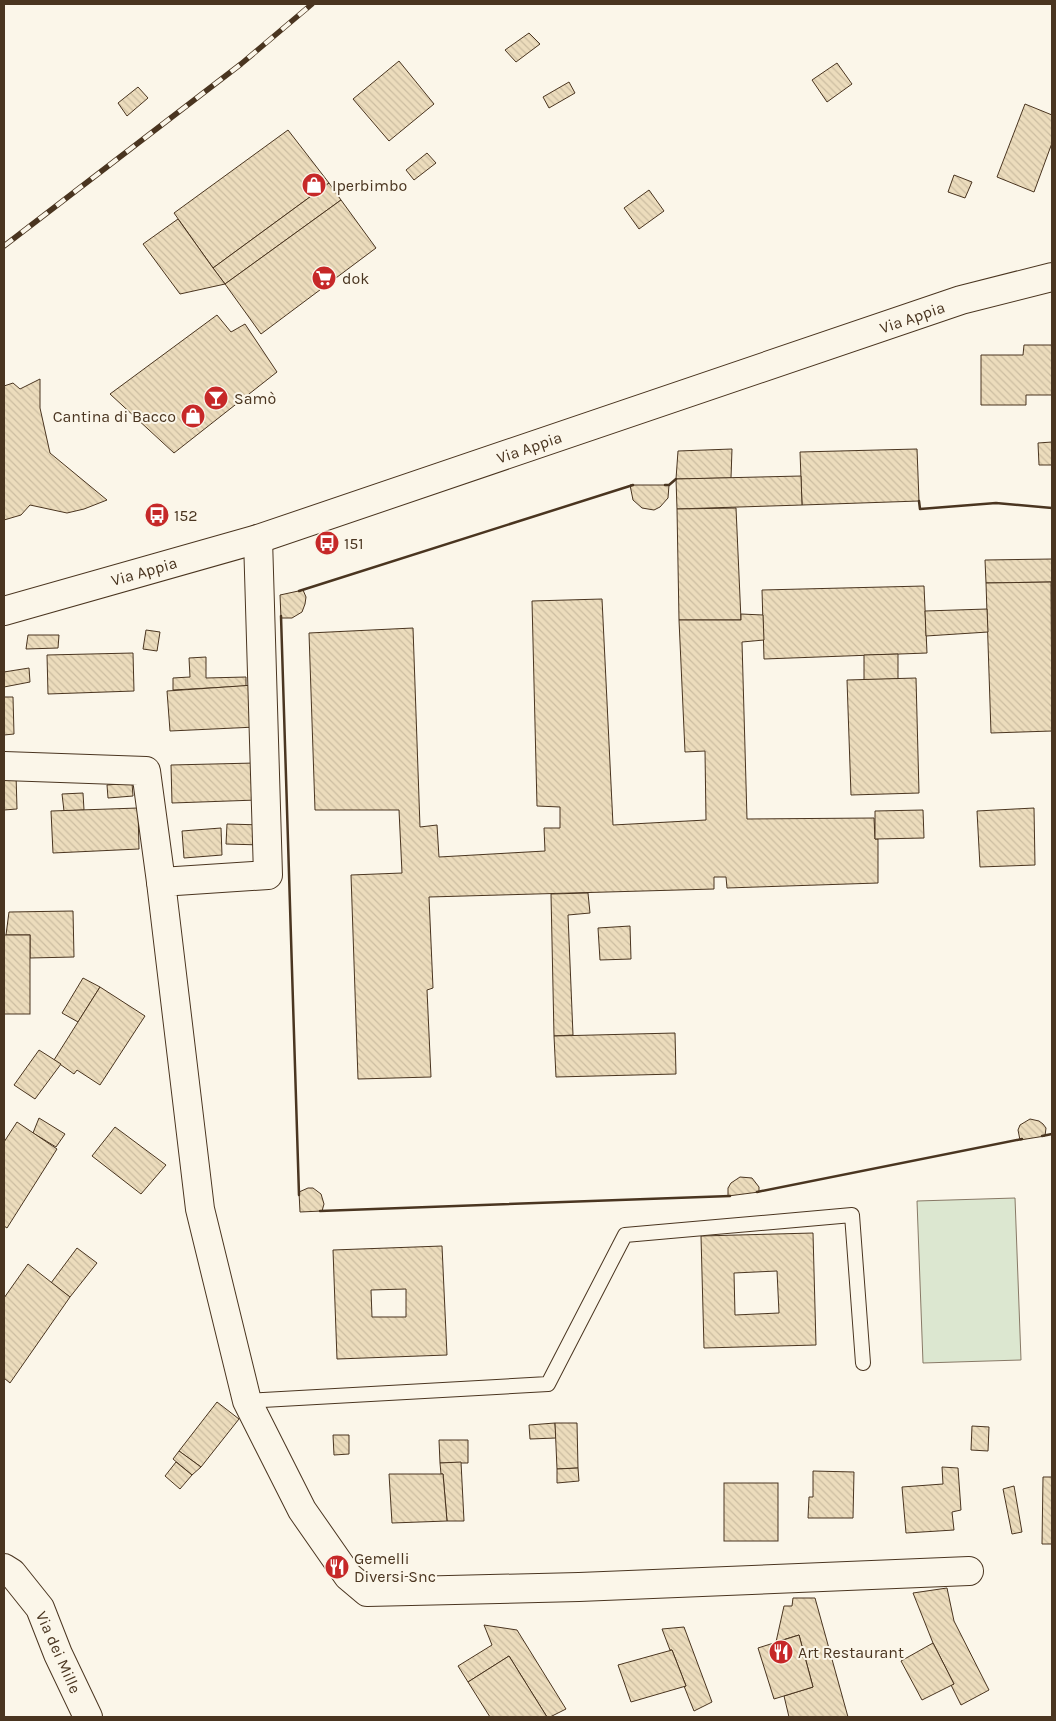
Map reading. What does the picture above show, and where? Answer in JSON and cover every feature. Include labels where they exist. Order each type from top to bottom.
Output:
[{"type":"street","name":"Via Appia","points":[[5,610],[258,539],[951,303],[1052,277]]},
{"type":"street","points":[[161,882],[268,875],[258,539]]},
{"type":"street","points":[[4,766],[146,771],[200,1209],[247,1401],[302,1510],[348,1576],[367,1592],[579,1587],[969,1571]]},
{"type":"street","name":"Via dei Mille","points":[[4,1568],[12,1573],[40,1608],[58,1654],[88,1717]]},
{"type":"lane","points":[[247,1401],[548,1384],[625,1234],[852,1215],[863,1363]]},
{"type":"green space","points":[[1015,1198],[1021,1360],[923,1363],[917,1201]]},
{"type":"building","points":[[529,33],[540,44],[516,62],[505,50]]},
{"type":"building","points":[[399,61],[434,104],[389,141],[353,99]]},
{"type":"building","points":[[837,63],[852,84],[827,102],[812,80]]},
{"type":"building","points":[[569,82],[575,93],[549,108],[543,97]]},
{"type":"building","points":[[138,87],[148,98],[127,116],[118,103]]},
{"type":"building","points":[[1025,104],[1052,115],[1052,143],[1034,192],[997,177]]},
{"type":"building","points":[[288,130],[329,183],[213,268],[174,213]]},
{"type":"building","points":[[427,153],[436,163],[414,180],[406,170]]},
{"type":"building","points":[[954,175],[972,182],[965,198],[948,192]]},
{"type":"building","points":[[329,183],[341,200],[225,284],[213,268]]},
{"type":"building","points":[[649,190],[664,211],[639,229],[624,208]]},
{"type":"building","points":[[341,200],[376,248],[261,334],[225,284]]},
{"type":"building","points":[[178,219],[225,284],[180,294],[143,244]]},
{"type":"building","points":[[217,315],[231,332],[245,324],[277,372],[174,453],[110,394]]},
{"type":"building","points":[[1024,345],[1052,345],[1052,395],[1026,395],[1026,405],[981,405],[981,355],[1023,355]]},
{"type":"building","points":[[40,379],[40,408],[50,453],[107,500],[67,513],[30,505],[21,515],[4,520],[4,386],[13,383],[20,389]]},
{"type":"building","points":[[1052,442],[1052,465],[1039,465],[1038,443]]},
{"type":"building","points":[[732,449],[731,478],[676,479],[678,451]]},
{"type":"building","points":[[917,449],[919,501],[802,505],[800,452]]},
{"type":"building","points":[[801,476],[802,505],[677,509],[676,479]]},
{"type":"building","points":[[630,485],[669,485],[668,498],[660,507],[654,510],[642,508],[633,500]]},
{"type":"building","points":[[736,508],[741,620],[679,620],[677,509]]},
{"type":"building","points":[[1052,559],[1052,582],[986,583],[985,560]]},
{"type":"building","points":[[1051,582],[1052,731],[991,733],[986,583]]},
{"type":"building","points":[[924,586],[927,653],[764,659],[762,590]]},
{"type":"building","points":[[303,590],[306,597],[302,612],[292,618],[281,618],[280,595]]},
{"type":"building","points":[[602,599],[613,825],[706,820],[705,751],[685,752],[679,620],[741,620],[741,614],[763,615],[764,640],[742,642],[747,819],[874,818],[875,839],[878,839],[878,883],[727,888],[726,877],[714,877],[714,889],[429,897],[433,988],[427,990],[431,1077],[358,1079],[351,875],[402,873],[399,810],[315,810],[309,633],[413,628],[420,827],[437,825],[439,857],[545,851],[544,828],[560,828],[560,807],[537,806],[532,601]]},
{"type":"building","points":[[987,609],[988,632],[926,636],[925,611]]},
{"type":"building","points":[[146,630],[160,632],[157,651],[143,649]]},
{"type":"building","points":[[28,635],[59,635],[58,648],[26,649]]},
{"type":"building","points":[[133,653],[134,691],[48,694],[47,655]]},
{"type":"building","points":[[898,654],[898,679],[864,680],[864,655]]},
{"type":"building","points":[[206,657],[206,678],[246,677],[246,686],[173,690],[173,678],[190,677],[189,658]]},
{"type":"building","points":[[29,668],[30,682],[4,687],[4,672]]},
{"type":"building","points":[[916,678],[919,793],[851,795],[847,680]]},
{"type":"building","points":[[254,685],[256,727],[170,731],[167,691]]},
{"type":"building","points":[[4,697],[13,697],[14,734],[4,735]]},
{"type":"building","points":[[255,763],[257,800],[172,803],[171,765]]},
{"type":"building","points":[[4,774],[16,774],[17,809],[4,810]]},
{"type":"building","points":[[132,783],[133,796],[108,798],[107,785]]},
{"type":"building","points":[[83,793],[84,810],[64,811],[62,794]]},
{"type":"building","points":[[138,808],[139,849],[53,853],[51,811]]},
{"type":"building","points":[[1034,808],[1035,865],[980,867],[977,811]]},
{"type":"building","points":[[923,810],[924,838],[875,839],[875,811]]},
{"type":"building","points":[[227,824],[263,825],[262,845],[226,844]]},
{"type":"building","points":[[221,828],[222,855],[184,858],[182,831]]},
{"type":"building","points":[[588,893],[590,913],[568,915],[573,1035],[554,1036],[551,894]]},
{"type":"building","points":[[73,911],[74,957],[30,958],[30,935],[6,935],[9,912]]},
{"type":"building","points":[[630,926],[631,959],[600,960],[598,928]]},
{"type":"building","points":[[4,935],[30,935],[30,1014],[4,1014]]},
{"type":"building","points":[[83,978],[100,987],[78,1022],[62,1013]]},
{"type":"building","points":[[100,987],[145,1016],[100,1085],[77,1070],[74,1074],[54,1060]]},
{"type":"building","points":[[675,1033],[676,1074],[556,1077],[554,1036]]},
{"type":"building","points":[[39,1050],[61,1064],[35,1099],[14,1085]]},
{"type":"building","points":[[39,1118],[65,1134],[56,1147],[33,1133]]},
{"type":"building","points":[[1030,1119],[1043,1124],[1046,1128],[1045,1136],[1020,1140],[1018,1130],[1020,1125]]},
{"type":"building","points":[[17,1122],[57,1149],[7,1228],[4,1226],[4,1142]]},
{"type":"building","points":[[115,1127],[166,1165],[141,1194],[92,1156]]},
{"type":"building","points":[[740,1177],[752,1178],[759,1187],[759,1192],[728,1196],[728,1188],[731,1183]]},
{"type":"building","points":[[313,1188],[321,1194],[324,1204],[322,1211],[300,1212],[299,1192]]},
{"type":"building","points":[[813,1233],[816,1345],[704,1348],[701,1236]],"holes":[[[777,1271],[779,1313],[735,1315],[734,1273]]]},
{"type":"building","points":[[442,1246],[447,1355],[337,1359],[333,1250]],"holes":[[[406,1289],[406,1317],[372,1317],[371,1290]]]},
{"type":"building","points":[[77,1248],[97,1263],[70,1297],[51,1283]]},
{"type":"building","points":[[28,1264],[70,1297],[10,1383],[4,1378],[4,1298]]},
{"type":"building","points":[[217,1402],[239,1419],[201,1467],[179,1451]]},
{"type":"building","points":[[555,1423],[556,1438],[530,1439],[529,1425]]},
{"type":"building","points":[[555,1423],[577,1423],[578,1468],[557,1469]]},
{"type":"building","points":[[972,1426],[989,1427],[988,1451],[971,1450]]},
{"type":"building","points":[[333,1435],[349,1435],[349,1454],[334,1455]]},
{"type":"building","points":[[439,1440],[468,1440],[468,1463],[440,1463]]},
{"type":"building","points":[[179,1451],[201,1467],[192,1475],[173,1459]]},
{"type":"building","points":[[176,1462],[192,1475],[180,1489],[165,1476]]},
{"type":"building","points":[[461,1462],[464,1521],[447,1521],[443,1474],[441,1474],[440,1463]]},
{"type":"building","points":[[942,1467],[958,1468],[961,1510],[952,1512],[954,1530],[906,1533],[902,1487],[943,1484]]},
{"type":"building","points":[[578,1468],[579,1481],[557,1483],[557,1469]]},
{"type":"building","points":[[813,1471],[854,1472],[853,1518],[808,1518],[809,1497],[813,1497]]},
{"type":"building","points":[[389,1474],[443,1474],[447,1521],[392,1523]]},
{"type":"building","points":[[1043,1477],[1052,1477],[1052,1544],[1042,1544]]},
{"type":"building","points":[[724,1483],[778,1483],[778,1541],[724,1541]]},
{"type":"building","points":[[1014,1486],[1022,1532],[1012,1534],[1003,1489]]},
{"type":"building","points":[[947,1588],[954,1621],[989,1690],[961,1705],[951,1685],[954,1684],[933,1643],[913,1593]]},
{"type":"building","points":[[793,1598],[815,1598],[848,1717],[789,1717],[784,1696],[813,1687],[799,1635],[776,1642],[784,1606],[792,1606]]},
{"type":"building","points":[[484,1625],[517,1630],[566,1709],[547,1717],[509,1656],[468,1682],[458,1666],[492,1645]]},
{"type":"building","points":[[684,1627],[712,1702],[694,1711],[672,1650],[670,1650],[662,1629]]},
{"type":"building","points":[[799,1635],[813,1687],[774,1699],[758,1648]]},
{"type":"building","points":[[933,1643],[954,1684],[922,1700],[901,1661]]},
{"type":"building","points":[[672,1650],[686,1686],[631,1702],[618,1665]]},
{"type":"building","points":[[509,1656],[547,1717],[490,1717],[468,1682]]},
{"type":"railway","points":[[4,246],[241,64],[312,4]]},
{"type":"wall","points":[[665,485],[669,485],[676,479]]},
{"type":"wall","points":[[299,591],[633,485]]},
{"type":"wall","points":[[919,501],[920,509],[996,503],[1052,508]]},
{"type":"wall","points":[[281,616],[299,1195]]},
{"type":"wall","points":[[1042,1136],[1052,1134]]},
{"type":"wall","points":[[757,1192],[1022,1139]]},
{"type":"wall","points":[[320,1211],[730,1196]]},
{"type":"place","name":"Iperbimbo","points":[[314,185]]},
{"type":"place","name":"dok","points":[[324,278]]},
{"type":"place","name":"Samò","points":[[216,398]]},
{"type":"place","name":"Cantina di Bacco","points":[[193,416]]},
{"type":"place","name":"152","points":[[157,515]]},
{"type":"place","name":"151","points":[[327,543]]},
{"type":"place","name":"Gemelli Diversi Snc","points":[[337,1567]]},
{"type":"place","name":"Art Restaurant","points":[[781,1652]]}]
